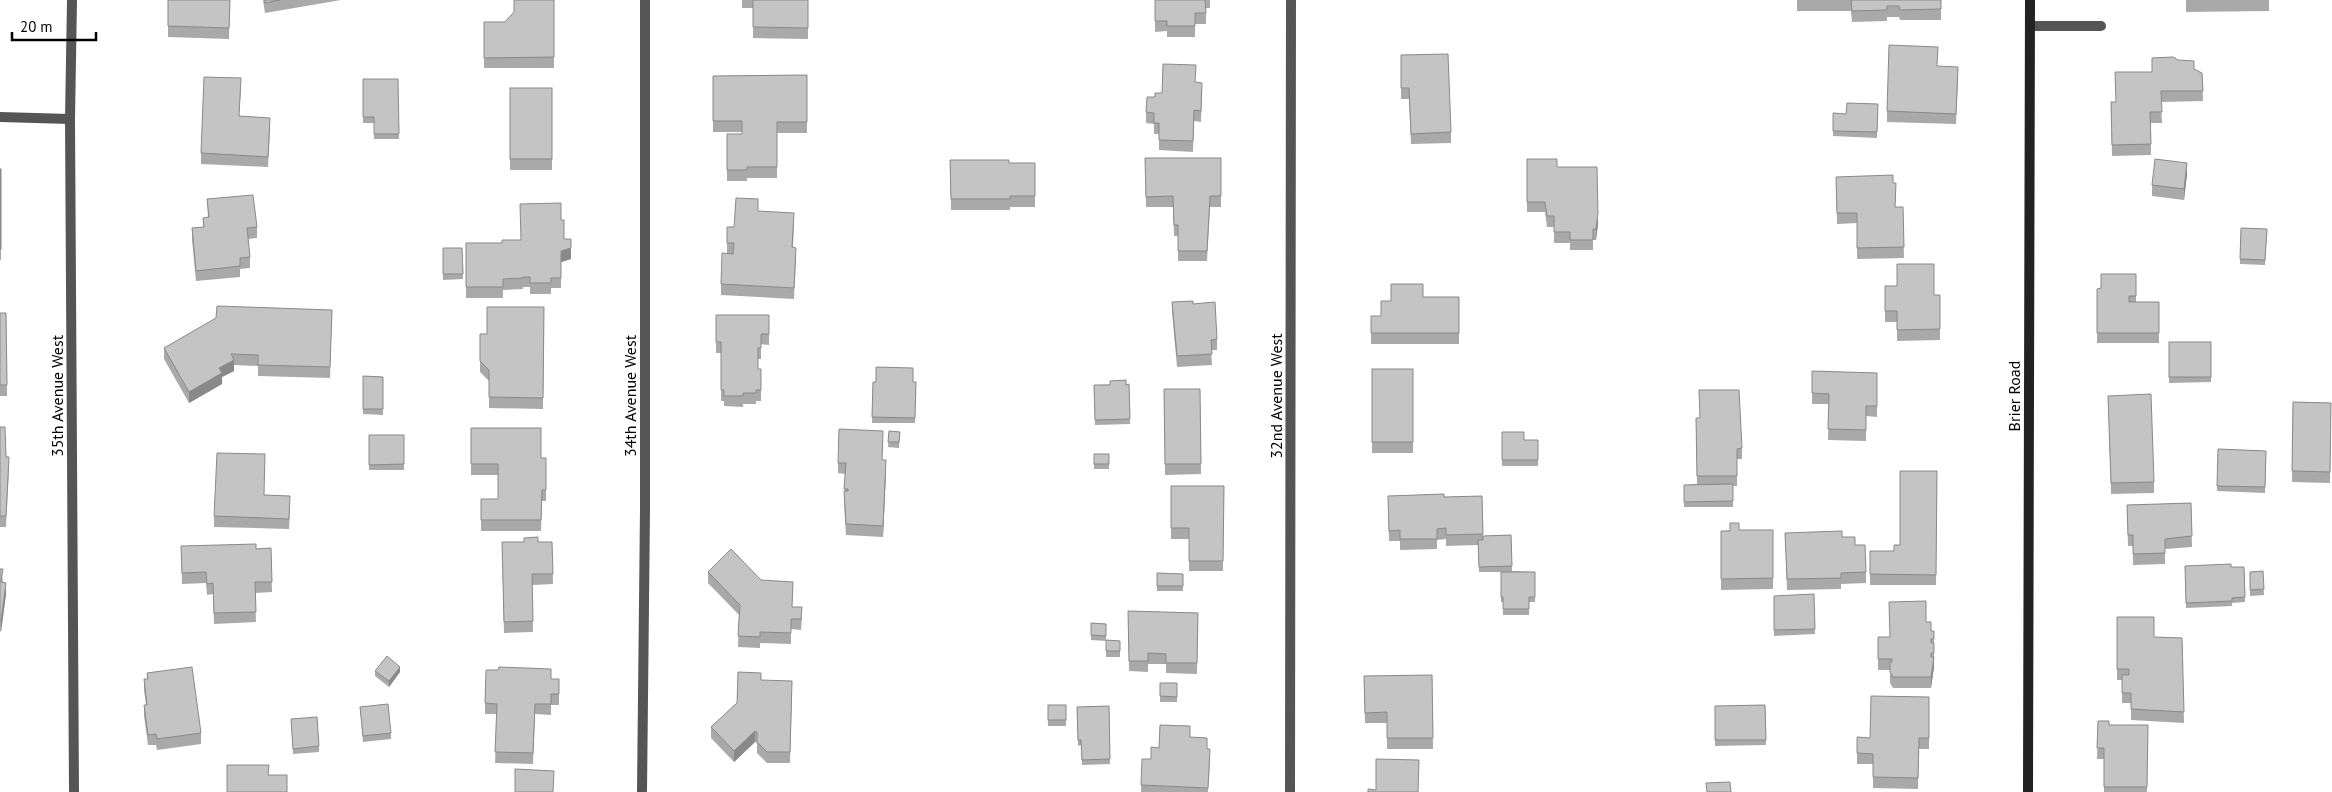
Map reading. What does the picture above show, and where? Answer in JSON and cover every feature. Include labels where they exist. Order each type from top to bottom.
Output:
[{"type":"main road","name":"Brier Road","points":[[2028,792],[2030,0]]},
{"type":"street","name":"35th Avenue West","points":[[72,0],[70,119],[74,792]]},
{"type":"street","name":"34th Avenue West","points":[[642,792],[645,509],[645,0]]},
{"type":"street","name":"32nd Avenue West","points":[[1290,792],[1291,0]]},
{"type":"street","points":[[2030,26],[2101,26]]},
{"type":"street","points":[[0,117],[70,119]]},
{"type":"building","points":[[168,0],[230,0],[229,28],[168,26]]},
{"type":"building","points":[[265,0],[280,0],[265,3]]},
{"type":"building","points":[[514,0],[554,0],[554,57],[484,58],[484,22],[505,22],[514,12]]},
{"type":"building","points":[[753,0],[808,0],[808,28],[753,27]]},
{"type":"building","points":[[1155,0],[1205,0],[1206,13],[1195,13],[1195,26],[1167,26],[1167,21],[1155,21]]},
{"type":"building","points":[[1851,0],[1941,0],[1941,9],[1900,10],[1899,6],[1887,6],[1887,10],[1852,11]]},
{"type":"building","points":[[1889,45],[1938,47],[1937,66],[1958,67],[1956,114],[1887,111]]},
{"type":"building","points":[[1448,54],[1451,132],[1411,134],[1409,88],[1401,88],[1401,55]]},
{"type":"building","points":[[2173,57],[2178,60],[2194,61],[2194,69],[2202,73],[2203,91],[2161,91],[2162,112],[2150,112],[2151,144],[2112,145],[2111,102],[2116,102],[2115,72],[2152,72],[2152,58]]},
{"type":"building","points":[[1163,64],[1196,65],[1195,82],[1202,83],[1201,111],[1194,110],[1193,141],[1159,140],[1159,123],[1154,123],[1154,113],[1146,112],[1147,97],[1155,97],[1155,93],[1162,93]]},
{"type":"building","points":[[807,75],[807,122],[777,122],[777,167],[747,167],[747,170],[727,170],[727,134],[742,134],[742,121],[713,121],[713,76]]},
{"type":"building","points":[[204,77],[241,78],[239,116],[270,118],[268,157],[201,153]]},
{"type":"building","points":[[363,79],[398,79],[399,134],[374,134],[374,117],[363,117]]},
{"type":"building","points":[[510,88],[552,88],[552,159],[510,159]]},
{"type":"building","points":[[1847,103],[1878,104],[1877,132],[1833,131],[1833,113],[1846,114]]},
{"type":"building","points":[[1145,158],[1221,158],[1221,196],[1210,196],[1207,251],[1178,251],[1178,225],[1174,225],[1173,196],[1146,197]]},
{"type":"building","points":[[1527,159],[1557,159],[1557,167],[1597,167],[1598,213],[1596,229],[1593,229],[1593,240],[1570,240],[1570,232],[1554,232],[1554,216],[1547,216],[1545,202],[1527,202]]},
{"type":"building","points":[[2155,159],[2187,163],[2184,189],[2152,185]]},
{"type":"building","points":[[950,160],[1009,160],[1009,163],[1035,163],[1035,196],[1010,196],[1010,199],[951,199]]},
{"type":"building","points":[[1,169],[1,249],[0,249]]},
{"type":"building","points":[[1893,175],[1893,183],[1896,183],[1895,207],[1903,207],[1904,247],[1857,248],[1857,213],[1837,213],[1836,177]]},
{"type":"building","points":[[253,195],[257,227],[247,228],[250,257],[240,258],[240,266],[196,271],[192,228],[204,227],[203,218],[209,217],[207,199]]},
{"type":"building","points":[[736,198],[758,199],[758,211],[794,213],[792,247],[796,248],[794,288],[721,284],[722,253],[733,254],[734,243],[727,243],[727,227],[734,227]]},
{"type":"building","points":[[561,203],[561,220],[564,220],[564,239],[571,239],[571,248],[561,251],[561,278],[551,278],[551,283],[530,283],[530,277],[523,277],[503,279],[503,287],[466,287],[466,243],[502,243],[502,240],[521,240],[520,204]]},
{"type":"building","points":[[2241,228],[2267,229],[2265,260],[2240,259]]},
{"type":"building","points":[[443,248],[462,248],[463,274],[443,274]]},
{"type":"building","points":[[1897,264],[1934,264],[1934,295],[1940,295],[1940,329],[1897,330],[1897,311],[1885,311],[1885,286],[1897,286]]},
{"type":"building","points":[[2101,274],[2136,274],[2136,296],[2129,296],[2129,302],[2159,302],[2159,333],[2097,333],[2097,289],[2101,288]]},
{"type":"building","points":[[1391,284],[1423,284],[1423,297],[1459,297],[1459,333],[1371,333],[1371,316],[1381,316],[1381,301],[1391,301]]},
{"type":"building","points":[[1193,301],[1193,304],[1215,302],[1217,339],[1211,340],[1212,354],[1177,356],[1172,302]]},
{"type":"building","points":[[217,306],[332,310],[330,367],[258,365],[258,355],[231,354],[234,360],[219,368],[222,373],[189,392],[164,348],[216,318]]},
{"type":"building","points":[[487,307],[544,307],[543,398],[489,397],[489,370],[480,361],[480,334],[487,334]]},
{"type":"building","points":[[0,313],[6,313],[7,385],[0,385]]},
{"type":"building","points":[[716,315],[769,315],[769,334],[761,334],[761,348],[758,348],[761,390],[756,390],[756,393],[743,393],[743,396],[724,396],[724,390],[721,390],[721,342],[716,342]]},
{"type":"building","points":[[2169,342],[2211,342],[2211,377],[2169,377]]},
{"type":"building","points":[[876,367],[913,368],[913,382],[916,382],[915,418],[872,417],[873,382],[876,382]]},
{"type":"building","points":[[1372,369],[1413,369],[1413,442],[1372,442]]},
{"type":"building","points":[[1812,371],[1877,373],[1877,406],[1866,406],[1866,430],[1828,429],[1829,394],[1812,393]]},
{"type":"building","points":[[363,376],[383,377],[383,409],[363,409]]},
{"type":"building","points":[[1126,380],[1126,385],[1129,384],[1130,419],[1095,420],[1094,385],[1110,385],[1110,381]]},
{"type":"building","points":[[1164,389],[1200,389],[1201,464],[1165,464]]},
{"type":"building","points":[[1699,390],[1739,390],[1742,448],[1737,449],[1737,476],[1697,476],[1696,418],[1700,418]]},
{"type":"building","points":[[2151,394],[2154,482],[2111,483],[2108,396]]},
{"type":"building","points":[[2293,402],[2331,403],[2330,472],[2292,471]]},
{"type":"building","points":[[0,427],[5,427],[6,457],[9,457],[6,516],[0,516]]},
{"type":"building","points":[[471,428],[541,428],[541,458],[546,458],[546,490],[542,490],[541,520],[481,520],[481,499],[498,499],[498,464],[471,464]]},
{"type":"building","points":[[839,429],[883,431],[882,460],[886,460],[883,526],[846,524],[844,491],[848,491],[848,489],[844,489],[846,463],[838,463]]},
{"type":"building","points":[[889,431],[900,432],[899,442],[888,442]]},
{"type":"building","points":[[1502,432],[1524,432],[1524,440],[1538,440],[1538,460],[1502,460]]},
{"type":"building","points":[[369,435],[404,435],[404,464],[369,465]]},
{"type":"building","points":[[2218,449],[2266,451],[2265,487],[2217,486]]},
{"type":"building","points":[[217,453],[265,454],[264,495],[290,496],[289,519],[214,516]]},
{"type":"building","points":[[1094,454],[1109,454],[1109,464],[1094,464]]},
{"type":"building","points":[[1900,471],[1937,471],[1936,575],[1870,574],[1870,551],[1894,551],[1894,545],[1900,545]]},
{"type":"building","points":[[1733,484],[1733,501],[1684,502],[1684,485]]},
{"type":"building","points":[[1171,486],[1224,486],[1223,561],[1189,561],[1189,528],[1171,528]]},
{"type":"building","points":[[1444,494],[1444,497],[1482,496],[1483,534],[1446,535],[1446,528],[1437,529],[1437,539],[1400,539],[1400,530],[1389,531],[1388,496]]},
{"type":"building","points":[[2191,503],[2192,536],[2165,539],[2165,553],[2133,554],[2133,535],[2128,535],[2127,505]]},
{"type":"building","points":[[1730,523],[1739,523],[1739,530],[1773,530],[1773,578],[1721,579],[1721,531],[1730,531]]},
{"type":"building","points":[[1842,531],[1842,537],[1855,537],[1855,545],[1865,545],[1866,572],[1841,573],[1841,578],[1787,579],[1785,533]]},
{"type":"building","points":[[1511,535],[1512,566],[1479,567],[1478,540],[1483,540],[1483,536]]},
{"type":"building","points":[[538,537],[538,542],[552,542],[553,574],[532,574],[533,621],[504,622],[502,542],[524,542],[524,538]]},
{"type":"building","points":[[256,544],[256,549],[271,548],[272,582],[255,582],[256,612],[214,613],[213,583],[207,584],[206,572],[182,573],[181,546]]},
{"type":"building","points":[[731,549],[761,580],[793,582],[792,607],[802,607],[801,619],[791,619],[791,633],[760,632],[760,637],[738,636],[740,605],[708,572]]},
{"type":"building","points":[[2231,564],[2231,567],[2244,567],[2245,597],[2232,598],[2232,601],[2186,603],[2185,566]]},
{"type":"building","points":[[0,569],[3,569],[1,582],[6,583],[1,621],[0,621]]},
{"type":"building","points":[[2263,571],[2264,589],[2250,590],[2250,572]]},
{"type":"building","points":[[1501,572],[1535,572],[1535,597],[1529,597],[1529,609],[1503,609]]},
{"type":"building","points":[[1157,573],[1183,574],[1183,586],[1157,586]]},
{"type":"building","points":[[1814,594],[1815,629],[1774,630],[1774,596]]},
{"type":"building","points":[[1926,601],[1926,622],[1931,622],[1931,631],[1934,631],[1934,639],[1931,639],[1931,643],[1934,643],[1934,653],[1931,653],[1931,657],[1934,657],[1931,677],[1893,677],[1890,672],[1890,662],[1892,662],[1892,659],[1878,659],[1878,637],[1890,637],[1889,602]]},
{"type":"building","points":[[1128,611],[1198,613],[1197,663],[1166,663],[1166,654],[1148,653],[1148,661],[1129,661]]},
{"type":"building","points":[[2117,617],[2154,617],[2154,637],[2182,638],[2184,712],[2131,709],[2131,693],[2122,693],[2122,675],[2129,675],[2129,669],[2117,669]]},
{"type":"building","points":[[1091,623],[1106,624],[1106,636],[1091,635]]},
{"type":"building","points":[[1106,640],[1120,641],[1120,651],[1106,651]]},
{"type":"building","points":[[387,656],[400,667],[389,681],[375,671]]},
{"type":"building","points":[[192,667],[201,733],[157,739],[156,734],[148,735],[144,705],[147,705],[144,679],[148,679],[147,673]]},
{"type":"building","points":[[499,667],[551,669],[551,679],[559,679],[559,694],[551,694],[551,704],[535,704],[533,753],[495,752],[497,704],[485,703],[486,670],[498,670]]},
{"type":"building","points":[[738,672],[761,673],[761,680],[792,681],[790,752],[767,752],[757,742],[757,732],[755,731],[734,751],[711,727],[737,703]]},
{"type":"building","points":[[1432,675],[1433,738],[1387,738],[1387,712],[1365,713],[1364,676]]},
{"type":"building","points":[[1160,683],[1177,683],[1177,697],[1160,696]]},
{"type":"building","points":[[1871,696],[1929,697],[1929,738],[1919,738],[1918,778],[1873,777],[1873,754],[1857,753],[1857,737],[1870,738]]},
{"type":"building","points":[[388,704],[391,733],[363,736],[360,707]]},
{"type":"building","points":[[1048,705],[1066,705],[1066,720],[1048,720]]},
{"type":"building","points":[[1765,705],[1766,740],[1715,740],[1715,706]]},
{"type":"building","points":[[1109,706],[1110,759],[1082,760],[1081,740],[1078,740],[1077,707]]},
{"type":"building","points":[[317,717],[319,746],[293,749],[291,719]]},
{"type":"building","points":[[2098,721],[2109,721],[2109,725],[2148,725],[2147,787],[2104,787],[2104,748],[2097,748]]},
{"type":"building","points":[[1160,725],[1190,726],[1190,737],[1207,738],[1207,749],[1210,749],[1208,788],[1141,785],[1142,759],[1151,759],[1151,747],[1159,748]]},
{"type":"building","points":[[1376,759],[1419,760],[1418,792],[1368,792],[1368,789],[1376,790]]},
{"type":"building","points":[[227,765],[269,765],[268,775],[287,775],[287,792],[227,792]]},
{"type":"building","points":[[515,769],[554,771],[553,792],[515,792]]},
{"type":"building","points":[[1730,782],[1731,792],[1707,792],[1706,783]]}]
